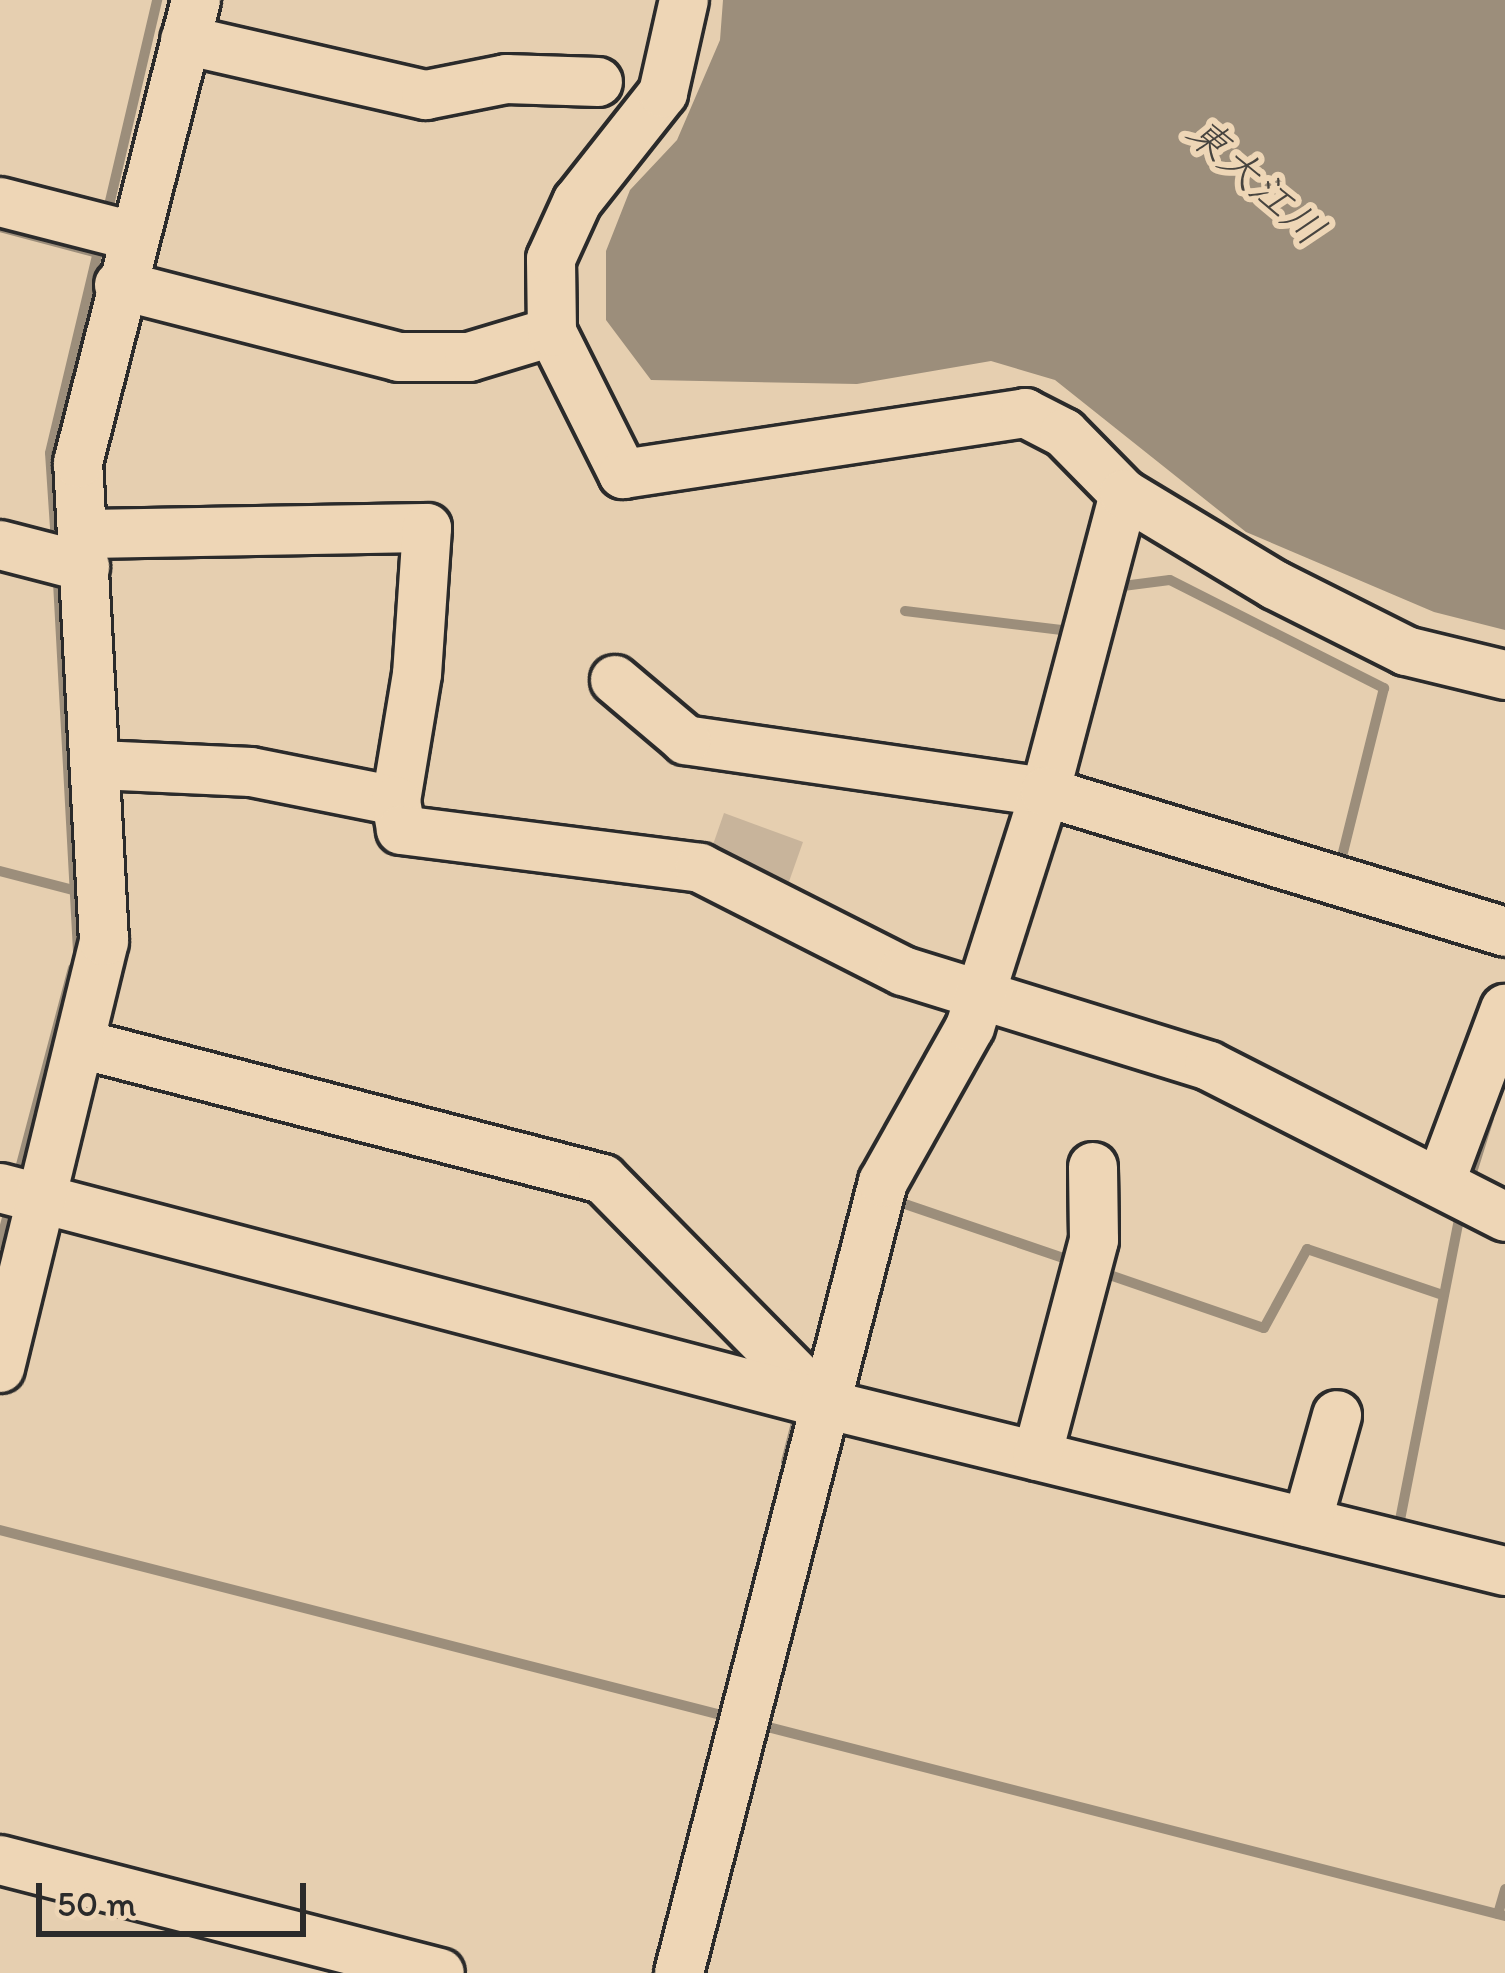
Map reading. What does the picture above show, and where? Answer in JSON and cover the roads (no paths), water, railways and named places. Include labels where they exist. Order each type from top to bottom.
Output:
[{"type":"street","points":[[684,0],[663,93],[577,202],[551,259],[552,332],[623,474],[1025,413],[1064,433],[1124,494],[1275,585],[1406,651],[1505,675]]},
{"type":"street","points":[[0,1368],[22,1193],[81,1044],[104,941],[78,463],[119,285],[191,20],[426,95],[506,79],[598,82]]},
{"type":"street","points":[[0,202],[132,236]]},
{"type":"street","points":[[119,285],[400,357],[469,357],[552,332]]},
{"type":"street","points":[[679,1973],[883,1181],[970,1027],[1045,792],[1124,494]]},
{"type":"street","points":[[0,545],[85,550],[427,528],[417,674],[395,801],[401,830],[700,868],[903,971],[1209,1066],[1505,1217]]},
{"type":"street","points":[[615,680],[686,740],[1045,792],[1505,932]]},
{"type":"street","points":[[98,765],[251,772],[395,801]]},
{"type":"street","points":[[1440,1183],[1505,1009]]},
{"type":"street","points":[[81,1044],[603,1179],[825,1404]]},
{"type":"street","points":[[1037,1456],[1094,1240],[1093,1167]]},
{"type":"street","points":[[22,1193],[825,1404],[1505,1571]]},
{"type":"street","points":[[1307,1522],[1337,1415]]},
{"type":"street","points":[[0,1860],[440,1973]]},
{"type":"water","name":"東大江川","points":[[723,0],[1505,0],[1505,630],[1434,612],[1246,532],[1055,380],[991,361],[857,384],[651,380],[606,320],[606,251],[630,190],[677,140],[720,40]]},
{"type":"waterway","points":[[107,214],[157,0]]},
{"type":"waterway","points":[[0,227],[98,253]]},
{"type":"waterway","points":[[56,543],[50,453],[99,248]]},
{"type":"waterway","points":[[1120,594],[1123,586],[1170,580],[1384,688],[1341,861],[1347,863]]},
{"type":"waterway","points":[[58,582],[78,950]]},
{"type":"waterway","points":[[905,611],[1070,631]]},
{"type":"waterway","points":[[0,871],[77,891]]},
{"type":"waterway","points":[[17,1180],[73,968]]},
{"type":"waterway","points":[[1469,1182],[1489,1118]]},
{"type":"waterway","points":[[896,1201],[1075,1262]]},
{"type":"waterway","points":[[0,1244],[9,1211]]},
{"type":"waterway","points":[[1399,1525],[1460,1215]]},
{"type":"waterway","points":[[1101,1272],[1264,1328],[1307,1249],[1443,1295]]},
{"type":"waterway","points":[[786,1462],[797,1419]]},
{"type":"waterway","points":[[0,1530],[729,1717]]},
{"type":"waterway","points":[[760,1725],[1505,1916]]},
{"type":"waterway","points":[[1498,1914],[1505,1889]]}]
